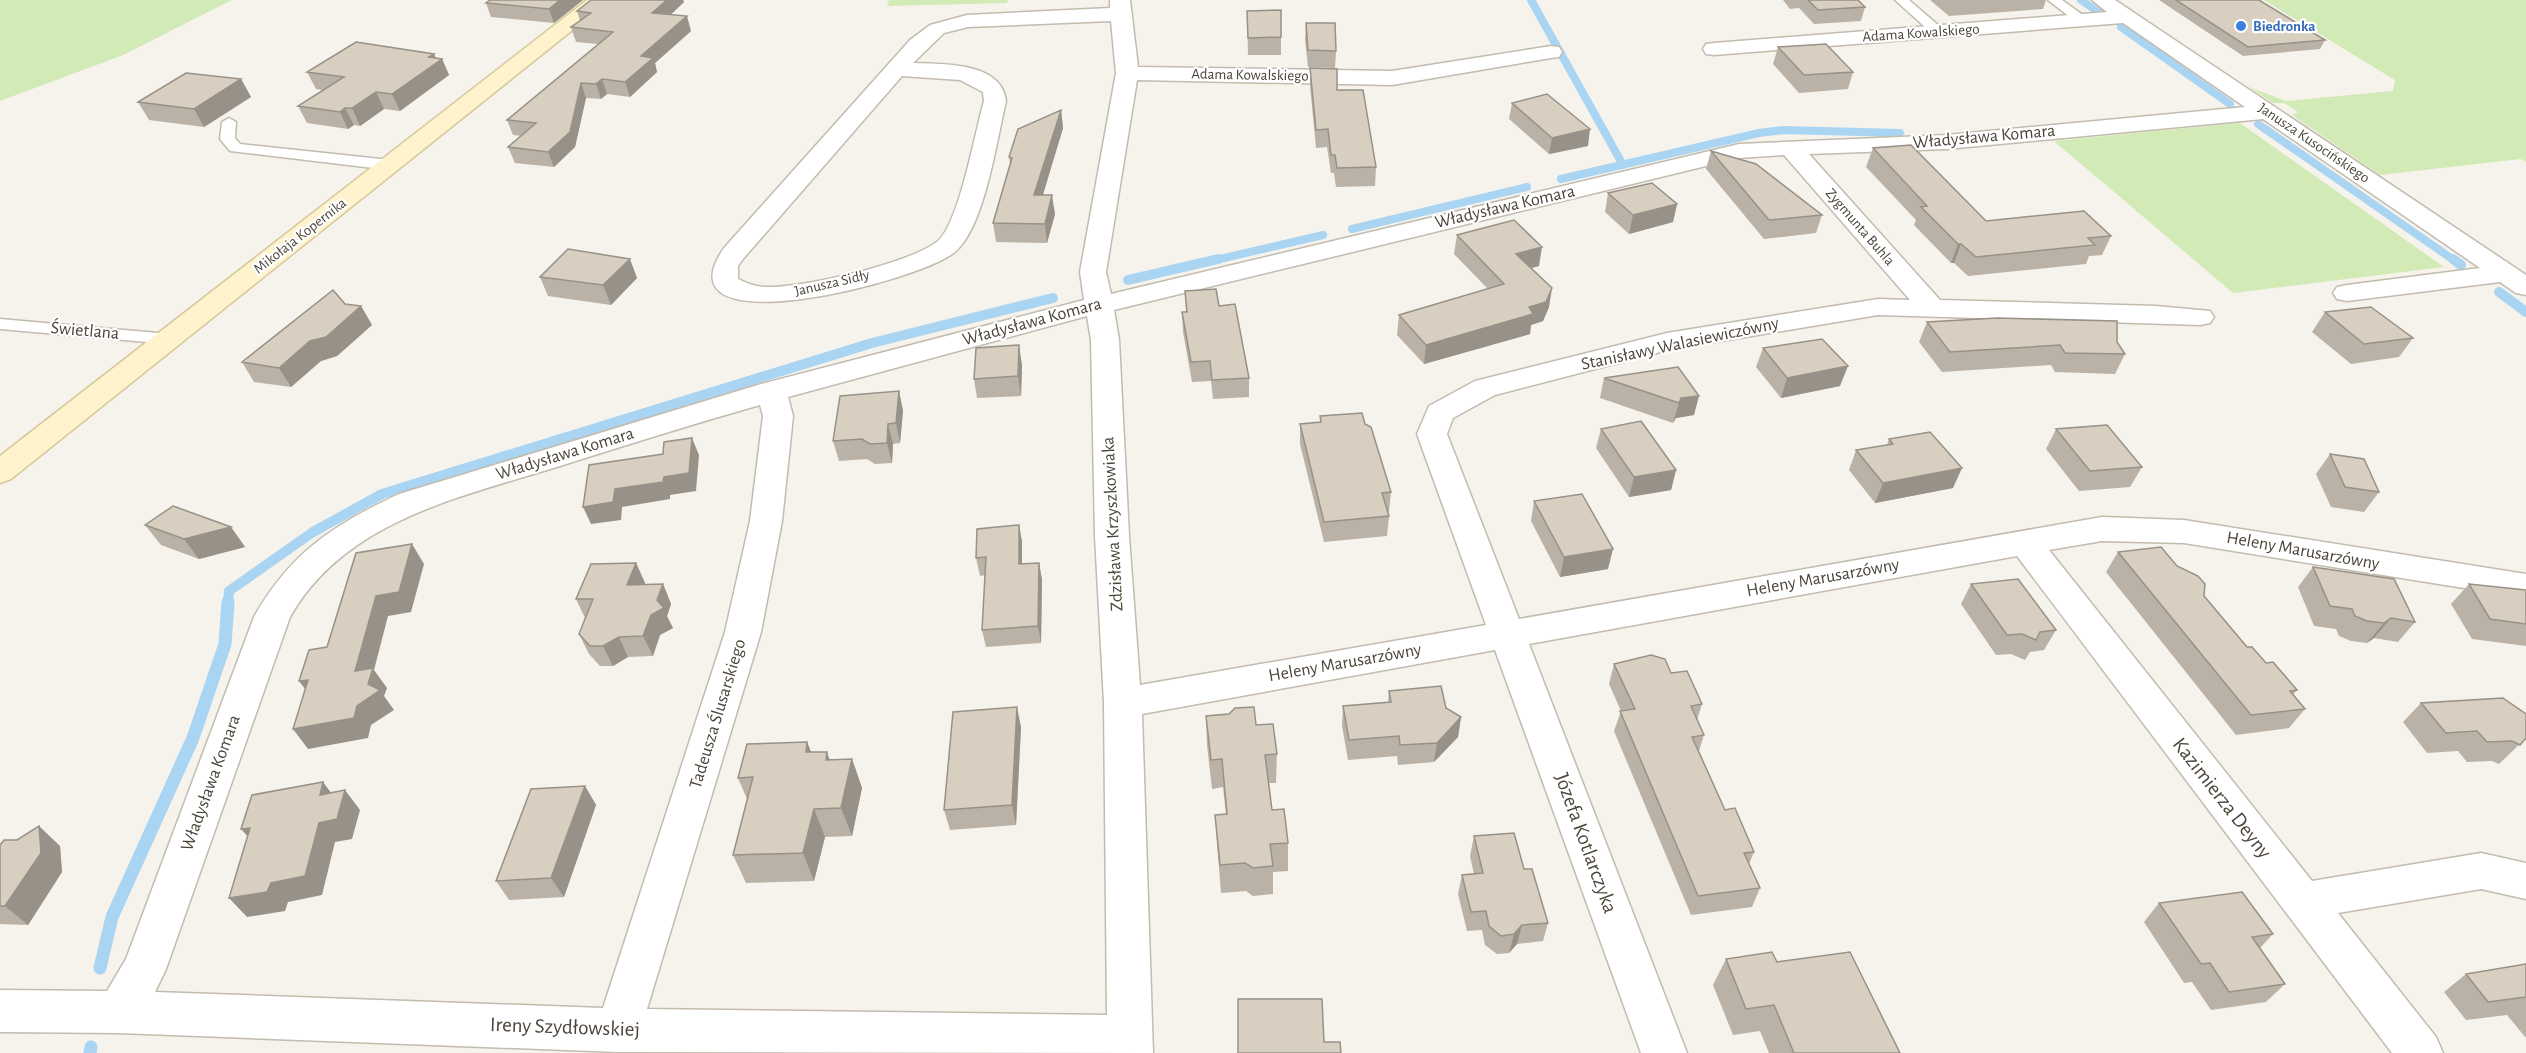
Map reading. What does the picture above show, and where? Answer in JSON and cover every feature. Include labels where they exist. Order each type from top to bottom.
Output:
[{"type":"street","name":"Mikołaja Kopernika","points":[[0,472],[600,0]]},
{"type":"street","name":"Janusza Kusocińskiego","points":[[2102,0],[2516,280]]},
{"type":"street","name":"Janusza Sidły","points":[[897,69],[974,76],[987,81],[994,90],[993,109],[963,220],[948,246],[923,260],[816,289],[771,296],[740,291],[724,282],[725,266],[733,254],[897,69],[926,37],[951,24],[1119,7]]},
{"type":"street","name":"Zdzisława Krzyszkowiaka","points":[[1119,7],[1128,56],[1127,73],[1093,272],[1105,340],[1112,536],[1123,703],[1130,1045]]},
{"type":"street","name":"Adama Kowalskiego","points":[[1714,49],[2127,17]]},
{"type":"street","name":"Adama Kowalskiego","points":[[1127,73],[1392,78],[1551,52]]},
{"type":"street","name":"Władysława Komara","points":[[119,1012],[144,969],[272,617],[296,580],[330,549],[367,522],[410,502],[771,391],[1097,305],[1739,151],[1947,142],[2267,112]]},
{"type":"street","name":"Zygmunta Buhla","points":[[1790,147],[1931,307]]},
{"type":"street","points":[[2347,293],[2516,280]]},
{"type":"street","name":"Stanisławy Walasiewiczówny","points":[[1509,634],[1432,434],[1440,413],[1485,388],[1667,342],[1878,307],[2200,317]]},
{"type":"street","name":"Tadeusza Ślusarskiego","points":[[618,1029],[743,632],[766,521],[778,416],[771,391]]},
{"type":"street","name":"Heleny Marusarzówny","points":[[1123,703],[2120,528],[2185,532],[2526,586]]},
{"type":"street","name":"Kazimierza Deyny","points":[[2025,543],[2420,1053]]},
{"type":"street","name":"Józefa Kotlarczyka","points":[[1509,634],[1664,1053]]},
{"type":"street","points":[[2301,901],[2481,871],[2526,881]]},
{"type":"street","name":"Ireny Szydłowskiej","points":[[0,1011],[119,1012],[1130,1045]]},
{"type":"lane","points":[[1901,0],[1939,32]]},
{"type":"lane","points":[[2054,0],[2084,21]]},
{"type":"lane","points":[[229,122],[227,139],[236,148],[390,165]]},
{"type":"lane","name":"Świetlana","points":[[0,324],[169,339]]},
{"type":"green space","points":[[0,0],[232,0],[123,55],[0,101]]},
{"type":"green space","points":[[889,0],[1008,0],[1007,3],[887,6]]},
{"type":"green space","points":[[2264,0],[2526,0],[2526,162],[2521,159],[2380,175],[2292,115],[2298,112],[2284,103],[2273,103],[2249,87],[2286,101],[2393,91],[2395,80]]},
{"type":"green space","points":[[2240,123],[2444,267],[2233,293],[2054,141]]},
{"type":"building","points":[[490,0],[560,0],[549,9],[486,3]]},
{"type":"building","points":[[591,0],[667,0],[652,13],[687,16],[641,56],[653,58],[625,82],[602,79],[596,84],[581,83],[570,132],[548,152],[508,147],[536,123],[507,120],[613,32],[571,27],[591,13],[577,11]]},
{"type":"building","points":[[1808,0],[1858,0],[1865,7],[1818,10]]},
{"type":"building","points":[[2176,0],[2259,0],[2325,40],[2248,47]]},
{"type":"building","points":[[1281,10],[1281,37],[1248,38],[1247,11]]},
{"type":"building","points":[[1306,23],[1335,23],[1336,51],[1308,50]]},
{"type":"building","points":[[356,42],[434,54],[429,57],[442,59],[392,94],[376,92],[352,108],[345,108],[340,112],[298,106],[344,77],[307,72]]},
{"type":"building","points":[[1826,44],[1853,72],[1804,75],[1778,47]]},
{"type":"building","points":[[1310,68],[1337,69],[1337,90],[1363,90],[1376,167],[1337,168],[1335,155],[1331,155],[1328,129],[1316,130]]},
{"type":"building","points":[[186,73],[241,79],[194,109],[138,102]]},
{"type":"building","points":[[1547,94],[1590,129],[1552,138],[1512,103]]},
{"type":"building","points":[[1061,110],[1034,195],[1052,195],[1045,224],[993,223],[1018,129]]},
{"type":"building","points":[[1911,145],[1986,221],[2084,211],[2111,236],[2088,238],[2095,245],[1976,257],[1958,244],[1921,207],[1927,206],[1873,148]]},
{"type":"building","points":[[1711,151],[1756,164],[1822,215],[1769,220]]},
{"type":"building","points":[[1652,183],[1677,204],[1633,215],[1608,193]]},
{"type":"building","points":[[1514,220],[1542,247],[1516,254],[1552,288],[1546,302],[1529,307],[1533,314],[1426,345],[1399,315],[1504,284],[1457,235]]},
{"type":"building","points":[[568,249],[630,259],[603,285],[540,277]]},
{"type":"building","points":[[1216,289],[1219,306],[1235,304],[1249,378],[1212,380],[1210,361],[1191,362],[1182,312],[1187,312],[1185,291]]},
{"type":"building","points":[[333,290],[345,304],[361,306],[326,337],[310,341],[279,368],[242,362]]},
{"type":"building","points":[[2371,307],[2413,338],[2364,344],[2325,312]]},
{"type":"building","points":[[1997,318],[2117,321],[2117,342],[2125,354],[2065,353],[2060,345],[1950,352],[1927,322]]},
{"type":"building","points":[[1822,339],[1848,366],[1787,378],[1763,348]]},
{"type":"building","points":[[1019,345],[1018,376],[974,379],[976,348]]},
{"type":"building","points":[[1678,367],[1699,396],[1681,398],[1679,403],[1604,378]]},
{"type":"building","points":[[899,391],[896,423],[888,424],[887,443],[870,444],[862,439],[833,441],[840,396]]},
{"type":"building","points":[[1362,413],[1365,424],[1371,427],[1391,492],[1382,493],[1389,516],[1324,522],[1300,424],[1321,422],[1320,416]]},
{"type":"building","points":[[1641,421],[1676,470],[1634,477],[1601,429]]},
{"type":"building","points":[[2107,425],[2142,467],[2090,471],[2056,429]]},
{"type":"building","points":[[1930,432],[1962,468],[1883,483],[1856,450],[1893,444],[1889,439]]},
{"type":"building","points":[[692,438],[689,473],[664,477],[663,482],[615,489],[613,502],[583,507],[589,465],[663,454],[664,442]]},
{"type":"building","points":[[2330,454],[2364,459],[2379,492],[2345,487]]},
{"type":"building","points":[[1582,494],[1613,549],[1564,557],[1534,501]]},
{"type":"building","points":[[173,506],[231,527],[184,539],[145,525]]},
{"type":"building","points":[[1019,525],[1019,564],[1039,563],[1038,626],[982,630],[986,557],[976,558],[977,529]]},
{"type":"building","points":[[412,544],[399,592],[376,596],[355,671],[373,668],[368,684],[380,690],[357,706],[354,718],[293,729],[308,680],[299,681],[309,650],[327,647],[356,553]]},
{"type":"building","points":[[2161,547],[2177,566],[2198,576],[2205,584],[2204,596],[2247,647],[2252,647],[2266,663],[2273,662],[2297,690],[2290,691],[2305,709],[2251,715],[2118,552]]},
{"type":"building","points":[[636,563],[627,585],[663,584],[657,600],[664,608],[651,615],[643,636],[619,637],[603,646],[590,646],[579,634],[593,599],[576,599],[591,564]]},
{"type":"building","points":[[2313,567],[2394,579],[2415,622],[2391,618],[2384,623],[2367,621],[2355,616],[2352,609],[2330,606]]},
{"type":"building","points":[[2018,579],[2056,630],[2040,632],[2036,640],[2022,634],[2007,635],[1971,584]]},
{"type":"building","points":[[2469,584],[2526,590],[2526,624],[2490,619]]},
{"type":"building","points":[[1651,655],[1665,659],[1671,673],[1687,671],[1702,704],[1691,706],[1704,735],[1692,737],[1725,810],[1735,808],[1754,852],[1744,853],[1760,888],[1698,896],[1620,711],[1635,709],[1614,664]]},
{"type":"building","points":[[1441,686],[1446,708],[1461,717],[1437,743],[1400,745],[1399,736],[1349,740],[1343,706],[1391,702],[1389,691]]},
{"type":"building","points":[[2503,698],[2526,714],[2526,738],[2520,745],[2512,741],[2487,742],[2477,731],[2446,733],[2421,703]]},
{"type":"building","points":[[1017,707],[1012,805],[944,810],[953,712]]},
{"type":"building","points":[[1254,707],[1256,725],[1273,724],[1277,754],[1265,755],[1272,810],[1284,809],[1288,843],[1270,844],[1273,866],[1253,868],[1245,863],[1220,865],[1215,815],[1227,814],[1222,759],[1211,760],[1206,716],[1229,714],[1235,708]]},
{"type":"building","points":[[807,742],[806,752],[827,752],[826,760],[852,759],[841,808],[814,809],[803,853],[733,855],[753,777],[738,778],[747,744]]},
{"type":"building","points":[[323,782],[320,795],[345,790],[337,819],[319,823],[305,876],[271,883],[267,892],[229,898],[250,828],[241,829],[252,795]]},
{"type":"building","points":[[585,786],[551,878],[496,881],[531,789]]},
{"type":"building","points":[[39,826],[41,853],[5,906],[0,906],[0,845],[4,840],[17,840]]},
{"type":"building","points":[[1514,833],[1524,869],[1532,869],[1548,923],[1522,925],[1514,934],[1501,936],[1489,926],[1486,911],[1471,912],[1462,875],[1483,873],[1474,836]]},
{"type":"building","points":[[2242,892],[2273,934],[2252,937],[2285,984],[2229,992],[2210,963],[2201,964],[2159,903]]},
{"type":"building","points":[[1772,952],[1777,962],[1850,952],[1900,1053],[1794,1053],[1774,1005],[1746,1009],[1726,959]]},
{"type":"building","points":[[2526,964],[2526,997],[2488,1002],[2466,974]]},
{"type":"building","points":[[1238,999],[1322,999],[1324,1042],[1340,1042],[1341,1053],[1238,1053]]},
{"type":"waterway","points":[[1531,0],[1623,165]]},
{"type":"waterway","points":[[2081,0],[2100,13]]},
{"type":"waterway","points":[[2121,27],[2230,104]]},
{"type":"waterway","points":[[2258,124],[2455,261]]},
{"type":"waterway","points":[[1623,165],[1759,133],[1783,130],[1900,133]]},
{"type":"waterway","points":[[1561,179],[1623,165]]},
{"type":"waterway","points":[[1352,229],[1527,187]]},
{"type":"waterway","points":[[1211,261],[1323,235]]},
{"type":"waterway","points":[[1128,280],[1218,259]]},
{"type":"waterway","points":[[2453,259],[2461,265]]},
{"type":"waterway","points":[[2499,292],[2526,312]]},
{"type":"waterway","points":[[228,603],[229,591],[313,532],[382,494],[872,343],[1053,298]]},
{"type":"waterway","points":[[100,968],[112,917],[193,738],[225,644],[228,602]]},
{"type":"waterway","points":[[90,1053],[91,1047]]},
{"type":"place","name":"Biedronka","points":[[2241,26]]}]
